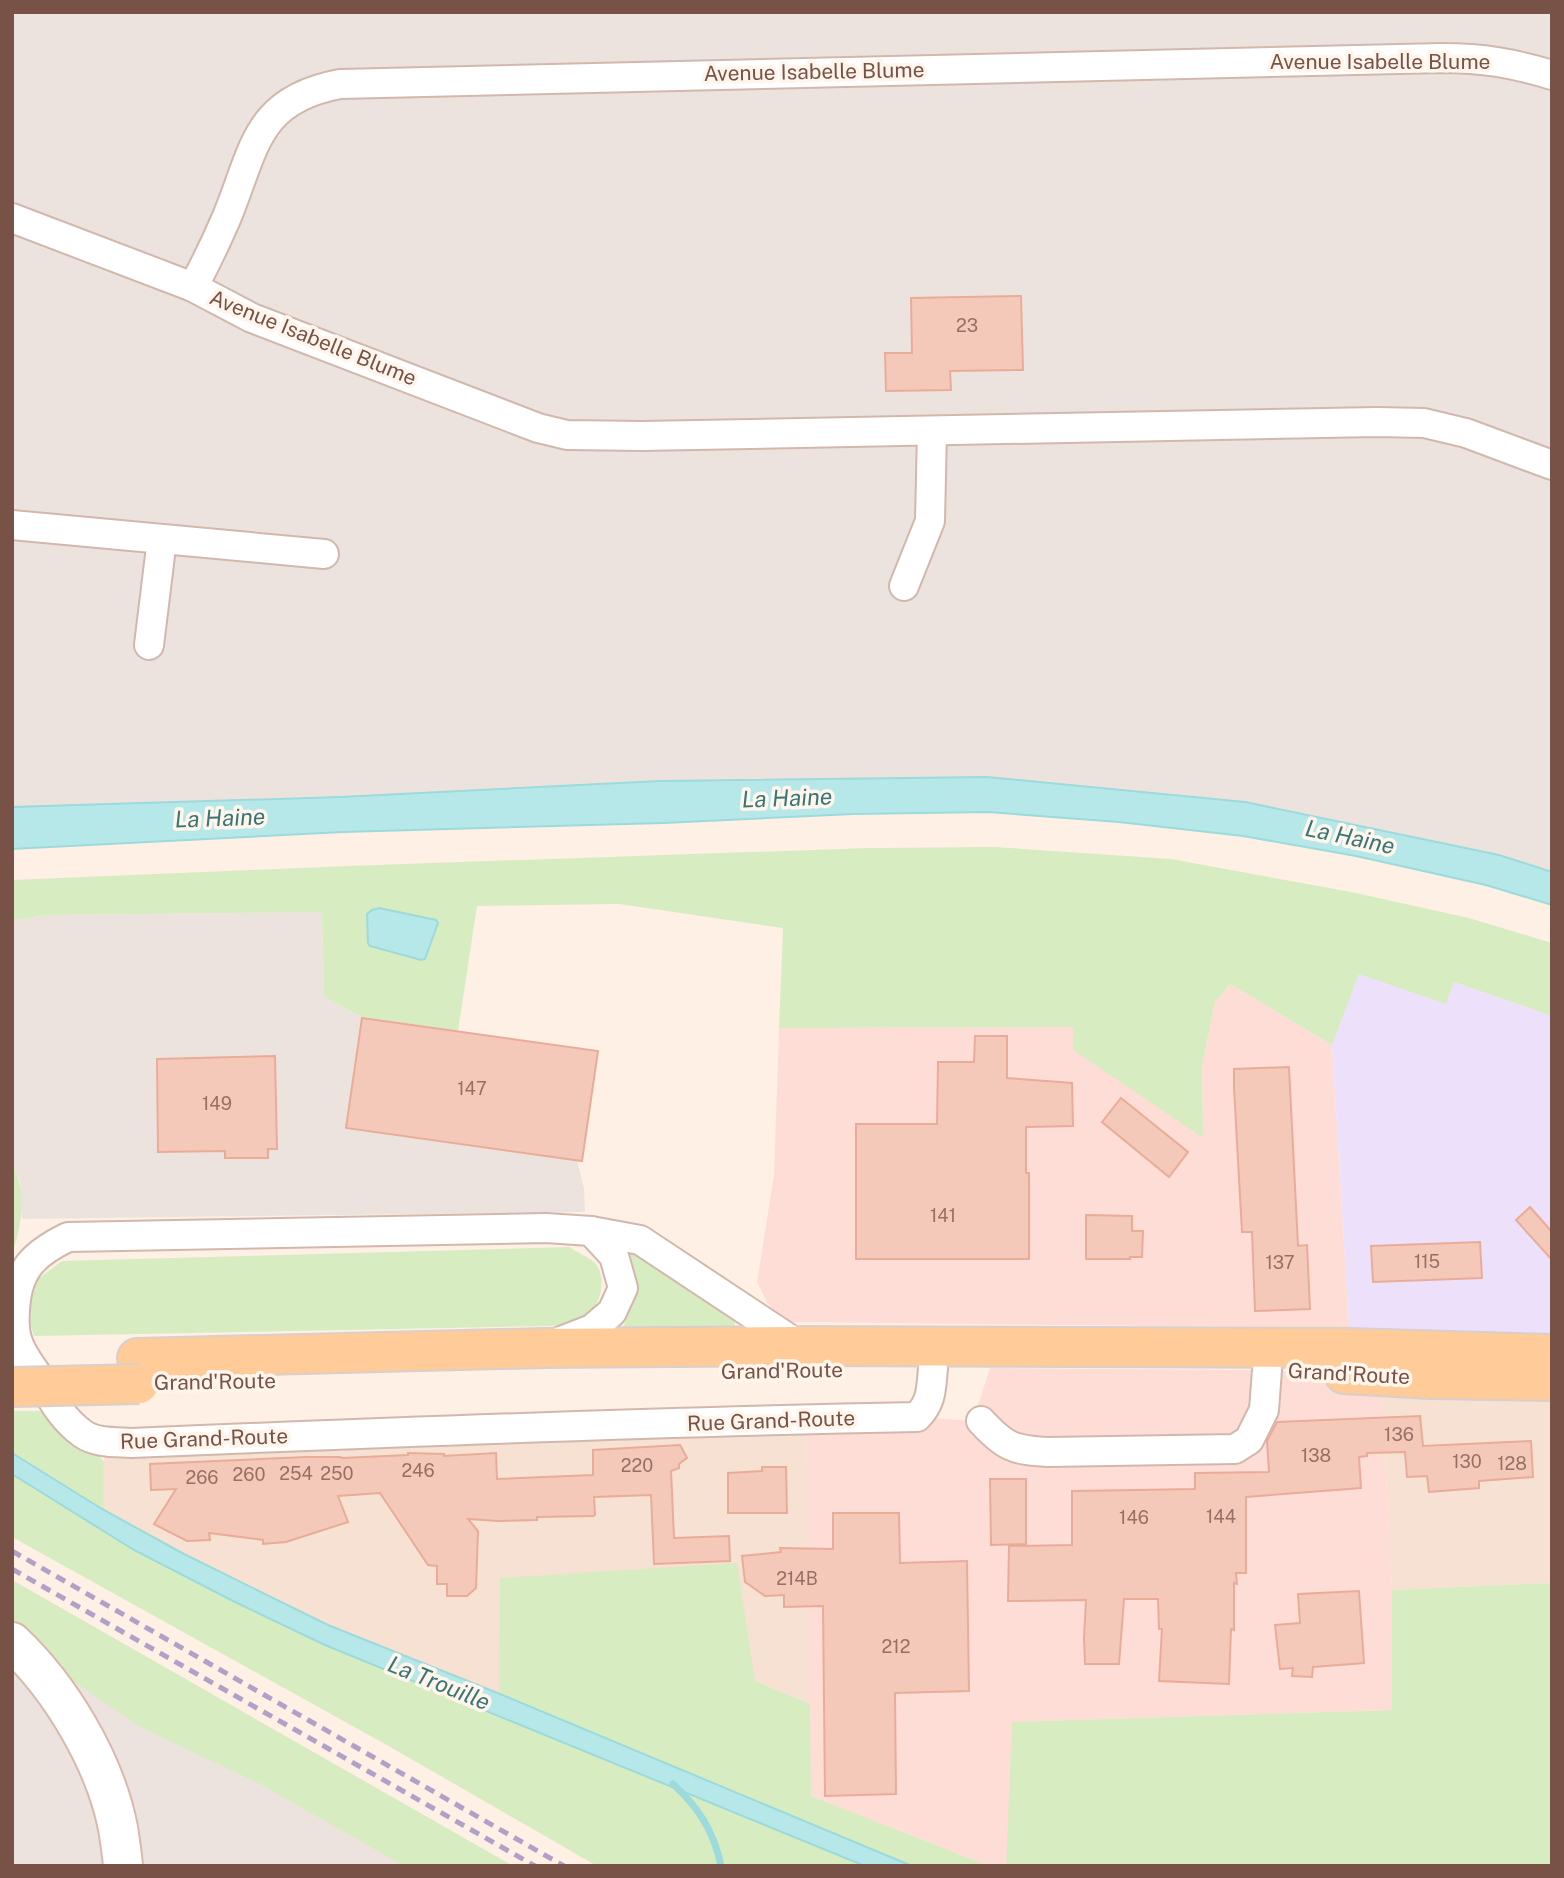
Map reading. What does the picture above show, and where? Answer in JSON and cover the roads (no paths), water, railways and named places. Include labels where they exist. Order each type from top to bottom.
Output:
[{"type":"main road","name":"Grand'Route","points":[[12,1387],[138,1371],[545,1348],[1348,1348],[1552,1354]]},
{"type":"main road","name":"Grand'Route","points":[[12,1360],[138,1371],[933,1368],[1268,1370],[1431,1379],[1552,1381]]},
{"type":"street","name":"Avenue Isabelle Blume","points":[[193,288],[226,219],[260,132],[278,110],[292,100],[306,92],[340,84],[1442,58],[1483,59],[1552,75]]},
{"type":"street","name":"Avenue Isabelle Blume","points":[[12,218],[193,288],[252,317],[554,433],[631,436],[1377,422],[1424,424],[1466,433],[1552,465]]},
{"type":"street","points":[[904,586],[930,521],[932,431]]},
{"type":"street","points":[[12,525],[324,554]]},
{"type":"street","points":[[149,645],[162,539]]},
{"type":"street","name":"Rue Grand-Route","points":[[800,1346],[640,1240],[591,1231],[546,1227],[68,1237],[34,1257],[21,1275],[16,1296],[14,1327],[18,1344],[60,1412],[85,1436],[131,1443],[792,1419],[917,1417],[927,1407],[933,1368]]},
{"type":"street","points":[[545,1348],[592,1329],[612,1312],[623,1289],[614,1256],[591,1231]]},
{"type":"street","points":[[981,1421],[999,1440],[1021,1450],[1048,1452],[1235,1449],[1249,1440],[1264,1410],[1268,1370]]},
{"type":"street","points":[[12,1642],[29,1658],[70,1711],[88,1746],[118,1826],[124,1866]]},
{"type":"street","points":[[12,1668],[70,1711]]},
{"type":"water","name":"La Haine","points":[[987,777],[1245,802],[1499,855],[1552,872],[1552,905],[1486,885],[1356,856],[1243,836],[1119,822],[988,812],[853,814],[663,823],[343,832],[12,849],[12,807],[341,797],[660,781]]},
{"type":"water","points":[[379,908],[436,920],[438,923],[425,959],[370,946],[367,914]]},
{"type":"water","name":"La Trouille","points":[[12,1453],[102,1509],[184,1554],[328,1625],[912,1866],[865,1866],[325,1645],[134,1550],[12,1474]]},
{"type":"waterway","points":[[673,1784],[704,1820],[721,1866]]},
{"type":"railway","points":[[12,1551],[564,1866]]},
{"type":"railway","points":[[12,1569],[535,1866]]}]
